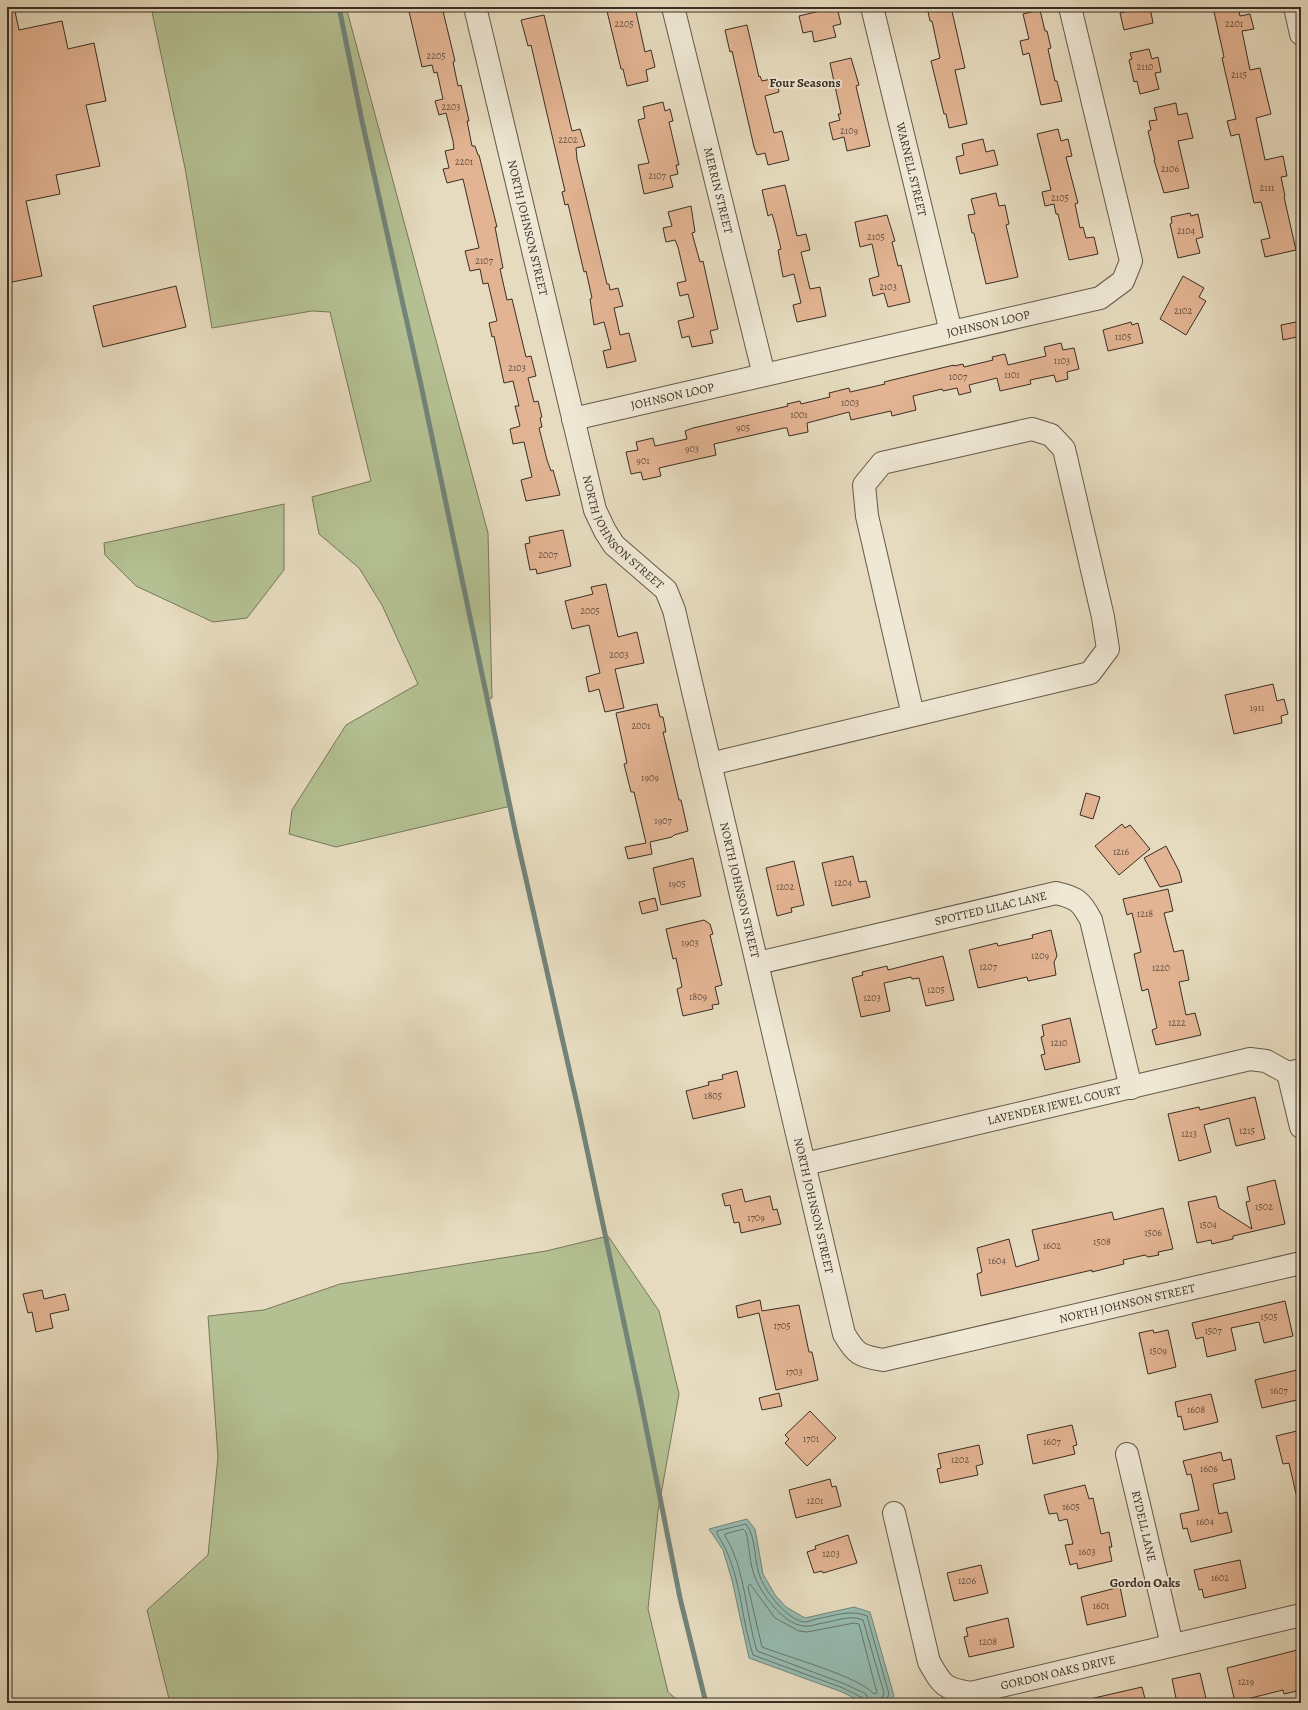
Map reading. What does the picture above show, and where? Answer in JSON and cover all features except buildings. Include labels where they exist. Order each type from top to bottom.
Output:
[{"type":"street","name":"NORTH JOHNSON STREET","points":[[475,7],[595,510],[605,531],[614,545],[666,590],[674,610],[844,1334],[852,1348],[864,1357],[883,1360],[1301,1263]]},
{"type":"street","name":"MERRIN STREET","points":[[673,7],[764,375]]},
{"type":"street","name":"WARNELL STREET","points":[[872,7],[951,332]]},
{"type":"street","name":"JOHNSON LOOP","points":[[573,419],[1100,298],[1123,281],[1131,261],[1070,7]]},
{"type":"street","points":[[1294,7],[1301,34]]},
{"type":"street","points":[[710,764],[1090,673],[1108,650],[1103,617],[1064,449],[1051,435],[1032,429],[882,464],[864,485],[867,516],[913,715]]},
{"type":"street","name":"SPOTTED LILAC LANE","points":[[758,964],[1056,893],[1070,896],[1082,903],[1091,920],[1131,1088]]},
{"type":"street","name":"LAVENDER JEWEL COURT","points":[[805,1164],[1250,1060],[1266,1061],[1295,1072]]},
{"type":"street","points":[[1295,1072],[1301,1127]]},
{"type":"street","name":"RYDELL LANE","points":[[1126,1454],[1172,1646]]},
{"type":"street","name":"GORDON OAKS DRIVE","points":[[894,1513],[929,1662],[941,1683],[956,1691],[971,1693],[1301,1615]]},
{"type":"green space","points":[[151,7],[346,7],[488,533],[492,698],[487,699],[511,806],[336,847],[289,834],[292,810],[346,725],[418,684],[382,605],[359,568],[319,534],[312,497],[371,481],[330,312],[312,311],[212,328],[185,168]]},
{"type":"green space","points":[[284,504],[284,570],[247,618],[213,622],[136,586],[105,555],[104,543]]},
{"type":"green space","points":[[608,1236],[659,1311],[679,1394],[658,1511],[648,1609],[668,1692],[681,1703],[170,1703],[147,1610],[208,1555],[218,1457],[208,1316],[264,1310],[340,1284],[546,1251]]},
{"type":"water","points":[[747,1519],[755,1529],[763,1574],[775,1595],[786,1607],[805,1618],[854,1607],[870,1612],[894,1696],[888,1703],[864,1703],[842,1692],[749,1658],[732,1580],[723,1550],[709,1529]]},
{"type":"waterway","points":[[339,7],[362,121],[421,385],[516,835],[580,1117],[642,1407],[680,1598],[706,1703]]},
{"type":"district","name":"Four Seasons","points":[[805,82]]},
{"type":"district","name":"Gordon Oaks","points":[[1145,1582]]}]
